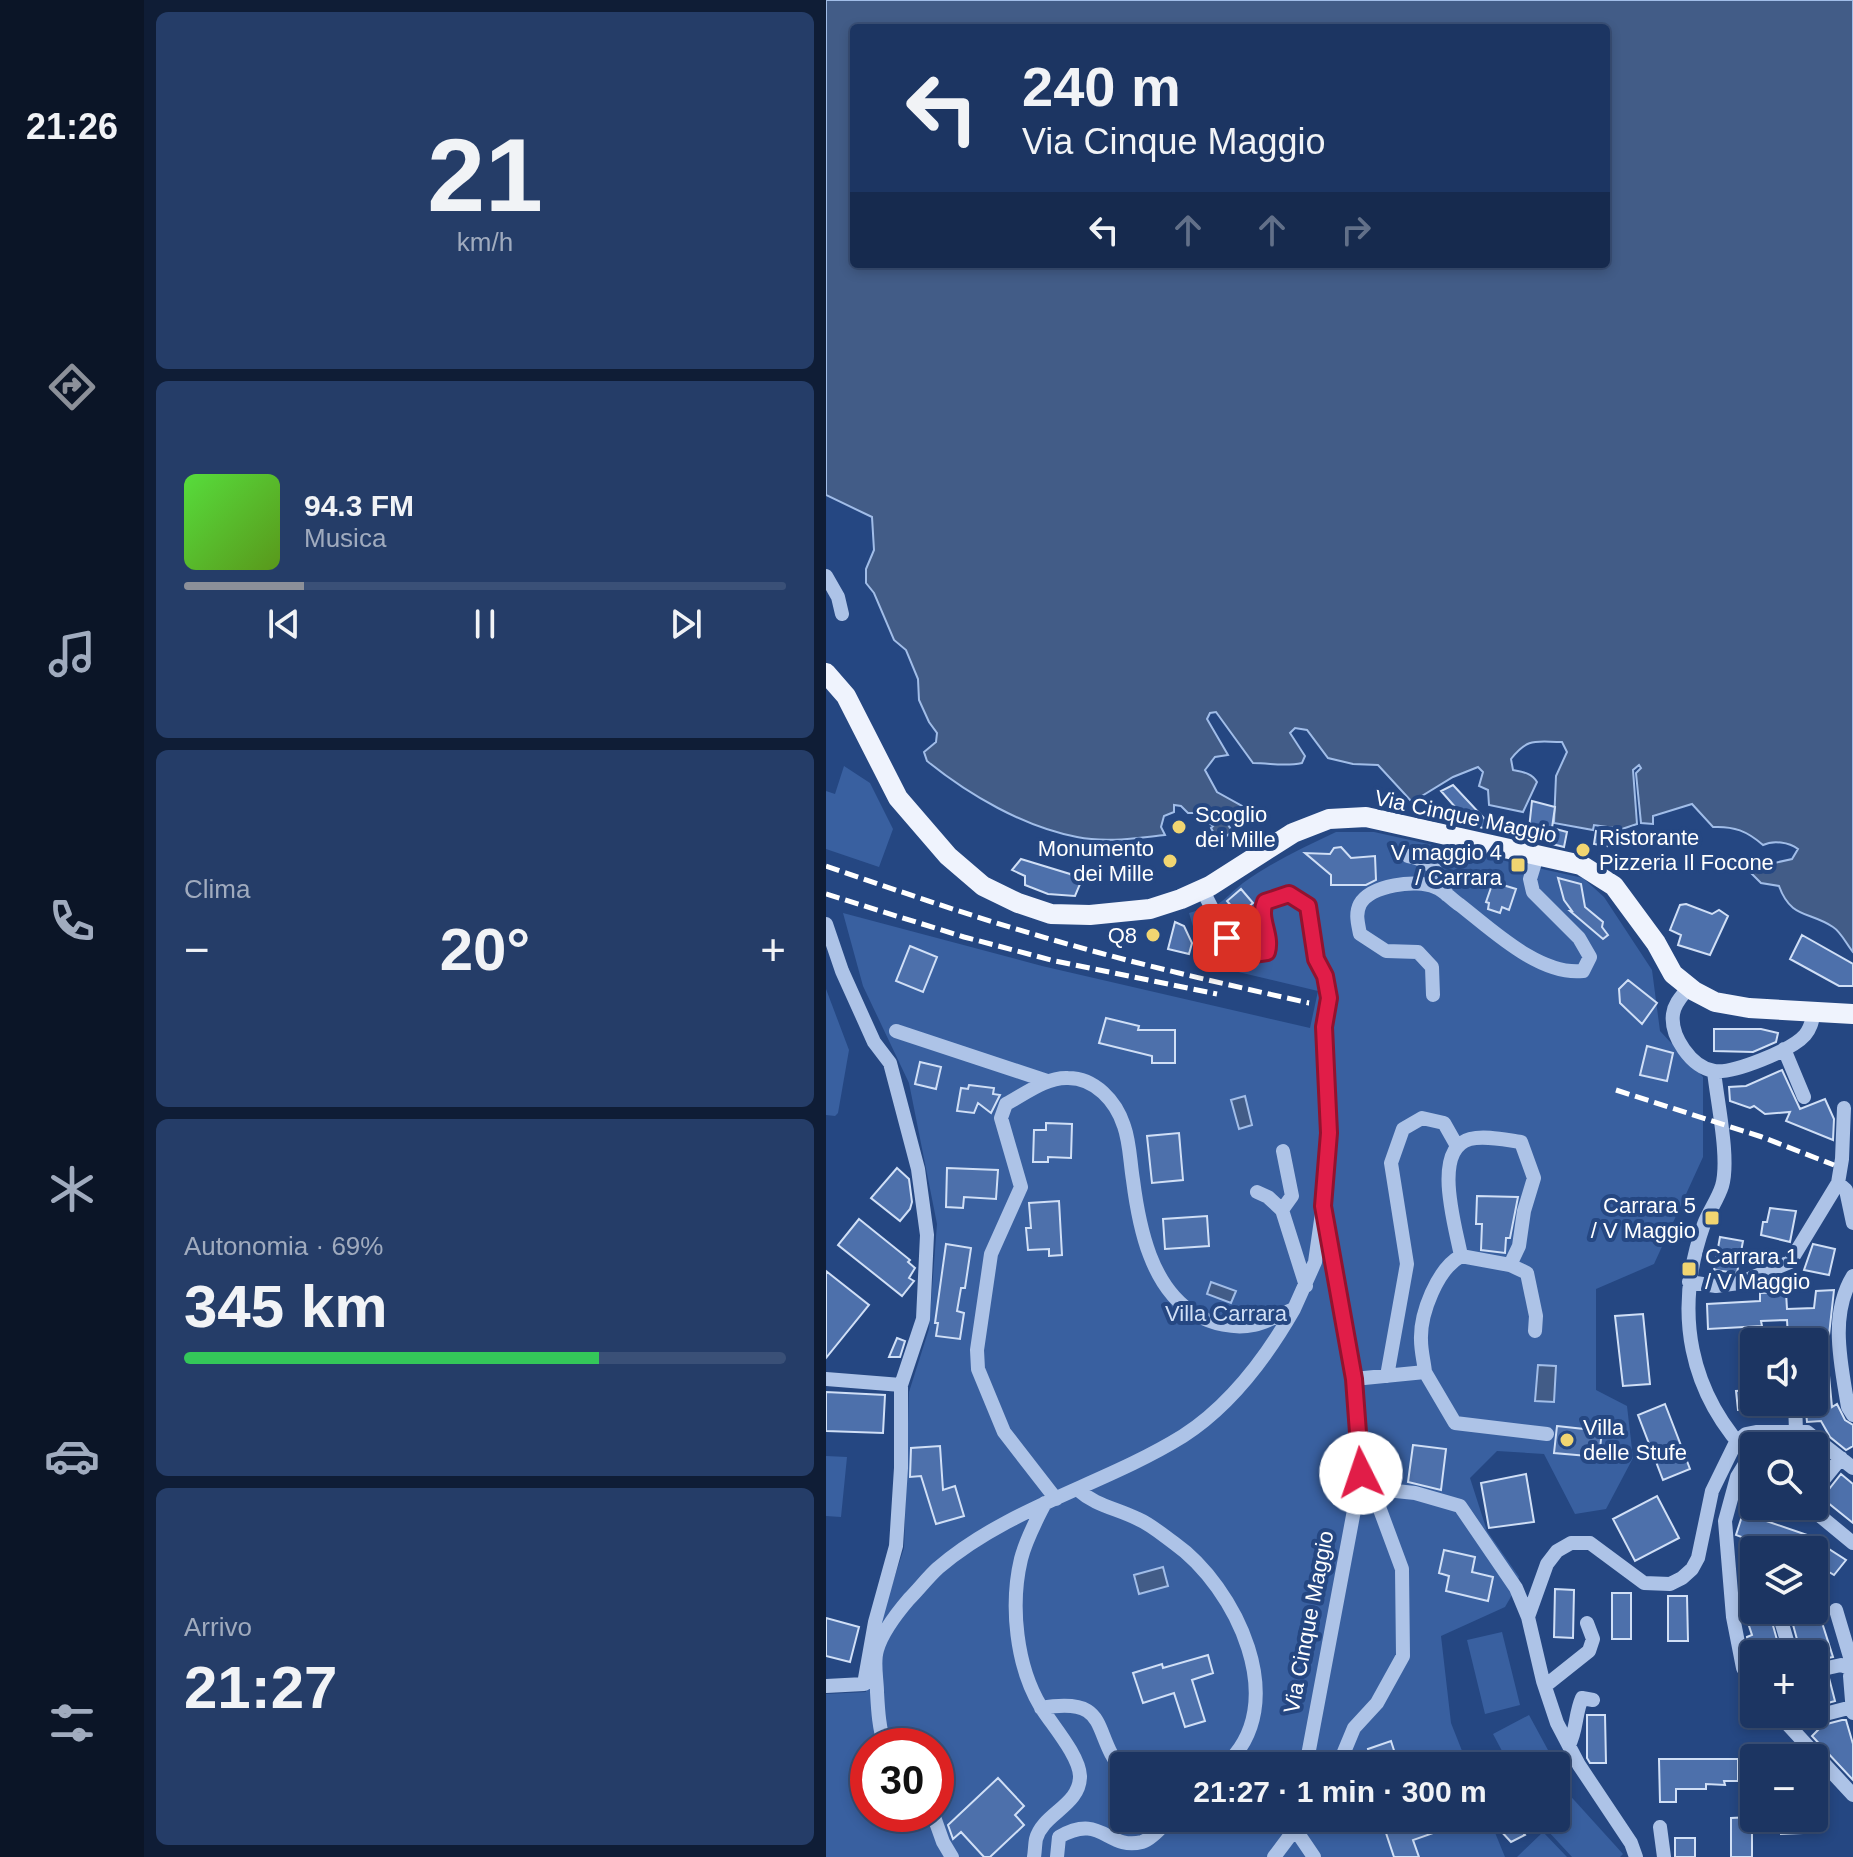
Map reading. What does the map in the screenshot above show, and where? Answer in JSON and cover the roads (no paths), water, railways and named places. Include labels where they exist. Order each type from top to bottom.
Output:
[{"type":"main road","name":"Via Cinque Maggio","points":[[826,673],[846,696],[898,798],[948,856],[983,886],[1051,914],[1090,915],[1150,909],[1202,889],[1293,833],[1329,819],[1366,817],[1581,865],[1614,886],[1656,943],[1673,974],[1689,992],[1715,1002],[1749,1008],[1853,1014]]},
{"type":"street","points":[[826,576],[838,597],[842,614]]},
{"type":"street","points":[[1408,856],[1419,858],[1437,869],[1447,895]]},
{"type":"street","points":[[1433,995],[1432,967],[1418,952],[1386,951],[1360,934],[1356,914],[1362,901],[1380,890],[1407,882],[1435,887],[1522,953],[1568,973],[1583,971],[1590,957],[1579,938],[1533,892],[1530,879],[1537,856]]},
{"type":"street","name":"Via Cinque Maggio","points":[[882,1728],[876,1651],[897,1613],[937,1569],[971,1544],[1183,1435],[1211,1414],[1246,1380],[1275,1342],[1306,1286],[1315,1262],[1329,1133],[1324,1027],[1329,998],[1325,976],[1316,959],[1308,906],[1289,894],[1265,902],[1262,909],[1269,945],[1267,952],[1247,955],[1227,938],[1202,889]]},
{"type":"street","points":[[826,924],[842,971],[874,1042],[890,1063],[918,1169],[927,1235],[923,1319],[901,1385],[901,1468],[896,1546],[875,1622],[864,1684],[826,1686]]},
{"type":"street","points":[[1689,992],[1678,1000],[1673,1014],[1675,1032],[1687,1054],[1714,1071],[1738,1068],[1784,1049],[1804,1037],[1812,1024],[1814,1012]]},
{"type":"street","points":[[896,1031],[1047,1081]]},
{"type":"street","points":[[1784,1049],[1804,1097]]},
{"type":"street","points":[[1714,1071],[1723,1151],[1723,1184],[1704,1224],[1689,1282],[1691,1349],[1701,1382],[1713,1406],[1740,1446]]},
{"type":"street","points":[[1034,1857],[1036,1836],[1075,1796],[1080,1775],[1075,1758],[1041,1708],[1027,1678],[1021,1650],[1016,1594],[1021,1558],[1050,1501],[1004,1432],[982,1383],[977,1350],[991,1254],[1021,1187],[1001,1118],[1006,1104],[1047,1081],[1067,1078],[1086,1081],[1109,1097],[1125,1127],[1135,1193],[1148,1246],[1170,1294],[1209,1322],[1237,1326],[1254,1325],[1294,1309]]},
{"type":"street","points":[[1689,1282],[1716,1286],[1739,1283],[1790,1262],[1838,1183],[1844,1108]]},
{"type":"street","points":[[1387,1376],[1407,1264],[1391,1163],[1403,1129],[1422,1118],[1444,1123],[1457,1146]]},
{"type":"street","points":[[1461,1256],[1449,1191],[1448,1167],[1457,1146],[1470,1139],[1521,1142],[1534,1178],[1524,1211],[1519,1246],[1510,1265]]},
{"type":"street","points":[[1282,1210],[1292,1196],[1283,1151]]},
{"type":"street","points":[[1838,1183],[1846,1190],[1853,1223]]},
{"type":"street","points":[[1257,1192],[1282,1210],[1306,1286]]},
{"type":"street","name":"Via Cinque Maggio","points":[[1323,1206],[1354,1379],[1361,1473],[1402,1569],[1403,1656],[1377,1703],[1354,1728],[1344,1752]]},
{"type":"street","points":[[1535,1331],[1536,1316],[1527,1273],[1510,1265],[1461,1256],[1451,1261],[1430,1296],[1421,1339],[1425,1372],[1455,1423],[1547,1434]]},
{"type":"street","points":[[1853,1276],[1843,1290],[1838,1338],[1848,1407],[1853,1415]]},
{"type":"street","points":[[1354,1379],[1425,1372]]},
{"type":"street","points":[[826,1379],[901,1385]]},
{"type":"street","points":[[1795,1416],[1796,1432]]},
{"type":"street","points":[[1528,1617],[1547,1564],[1557,1551],[1571,1543],[1590,1543],[1644,1583],[1670,1584],[1682,1578],[1698,1558],[1712,1491],[1740,1439]]},
{"type":"street","points":[[1828,1448],[1853,1468]]},
{"type":"street","points":[[1828,1474],[1841,1458]]},
{"type":"street","points":[[1740,1473],[1725,1521],[1733,1617],[1740,1653]]},
{"type":"street","points":[[1365,1488],[1415,1493],[1460,1506],[1516,1588],[1528,1617],[1557,1723],[1631,1843],[1636,1857]]},
{"type":"street","name":"Via Cinque Maggio","points":[[1309,1752],[1365,1488]]},
{"type":"street","name":"Via Cinque Maggio","points":[[1077,1489],[1100,1506],[1139,1519],[1177,1545],[1197,1563],[1227,1599],[1248,1643],[1257,1691],[1245,1742],[1236,1752]]},
{"type":"street","points":[[1825,1520],[1853,1543]]},
{"type":"street","points":[[1836,1610],[1853,1669],[1850,1676],[1853,1715]]},
{"type":"street","points":[[1545,1686],[1589,1651],[1593,1639],[1587,1623]]},
{"type":"street","points":[[1782,1624],[1787,1640]]},
{"type":"street","points":[[1828,1668],[1841,1665],[1853,1669]]},
{"type":"street","points":[[1569,1745],[1576,1731],[1577,1709],[1582,1698],[1593,1700]]},
{"type":"street","points":[[1041,1708],[1068,1703],[1086,1709],[1097,1721],[1113,1752]]},
{"type":"street","points":[[1828,1713],[1852,1707]]},
{"type":"street","points":[[1791,1728],[1853,1795]]},
{"type":"street","points":[[1057,1857],[1059,1837],[1075,1828],[1092,1827],[1126,1843],[1145,1842],[1156,1832]]},
{"type":"street","points":[[1660,1827],[1664,1857]]},
{"type":"street","points":[[939,1832],[952,1857]]},
{"type":"street","points":[[1274,1857],[1291,1832]]},
{"type":"street","points":[[1300,1832],[1314,1857]]},
{"type":"railway","points":[[826,866],[1071,945],[1309,1003]]},
{"type":"railway","points":[[826,894],[964,937],[1055,961],[1217,994]]},
{"type":"railway","points":[[1616,1090],[1762,1137],[1834,1165]]},
{"type":"place","name":"Scoglio dei Mille","points":[[1179,827]]},
{"type":"place","name":"Ristorante Pizzeria Il Focone","points":[[1583,850]]},
{"type":"place","name":"Monumento dei Mille","points":[[1170,861]]},
{"type":"place","name":"V maggio 4 / Carrara","points":[[1518,865]]},
{"type":"place","name":"Q8","points":[[1153,935]]},
{"type":"place","name":"Carrara 5 / V Maggio","points":[[1712,1218]]},
{"type":"place","name":"Carrara 1 / V Maggio","points":[[1689,1269]]},
{"type":"place","name":"Villa delle Stufe","points":[[1567,1440]]},
{"type":"park label","name":"Villa Carrara","points":[[1226,1313]]}]
